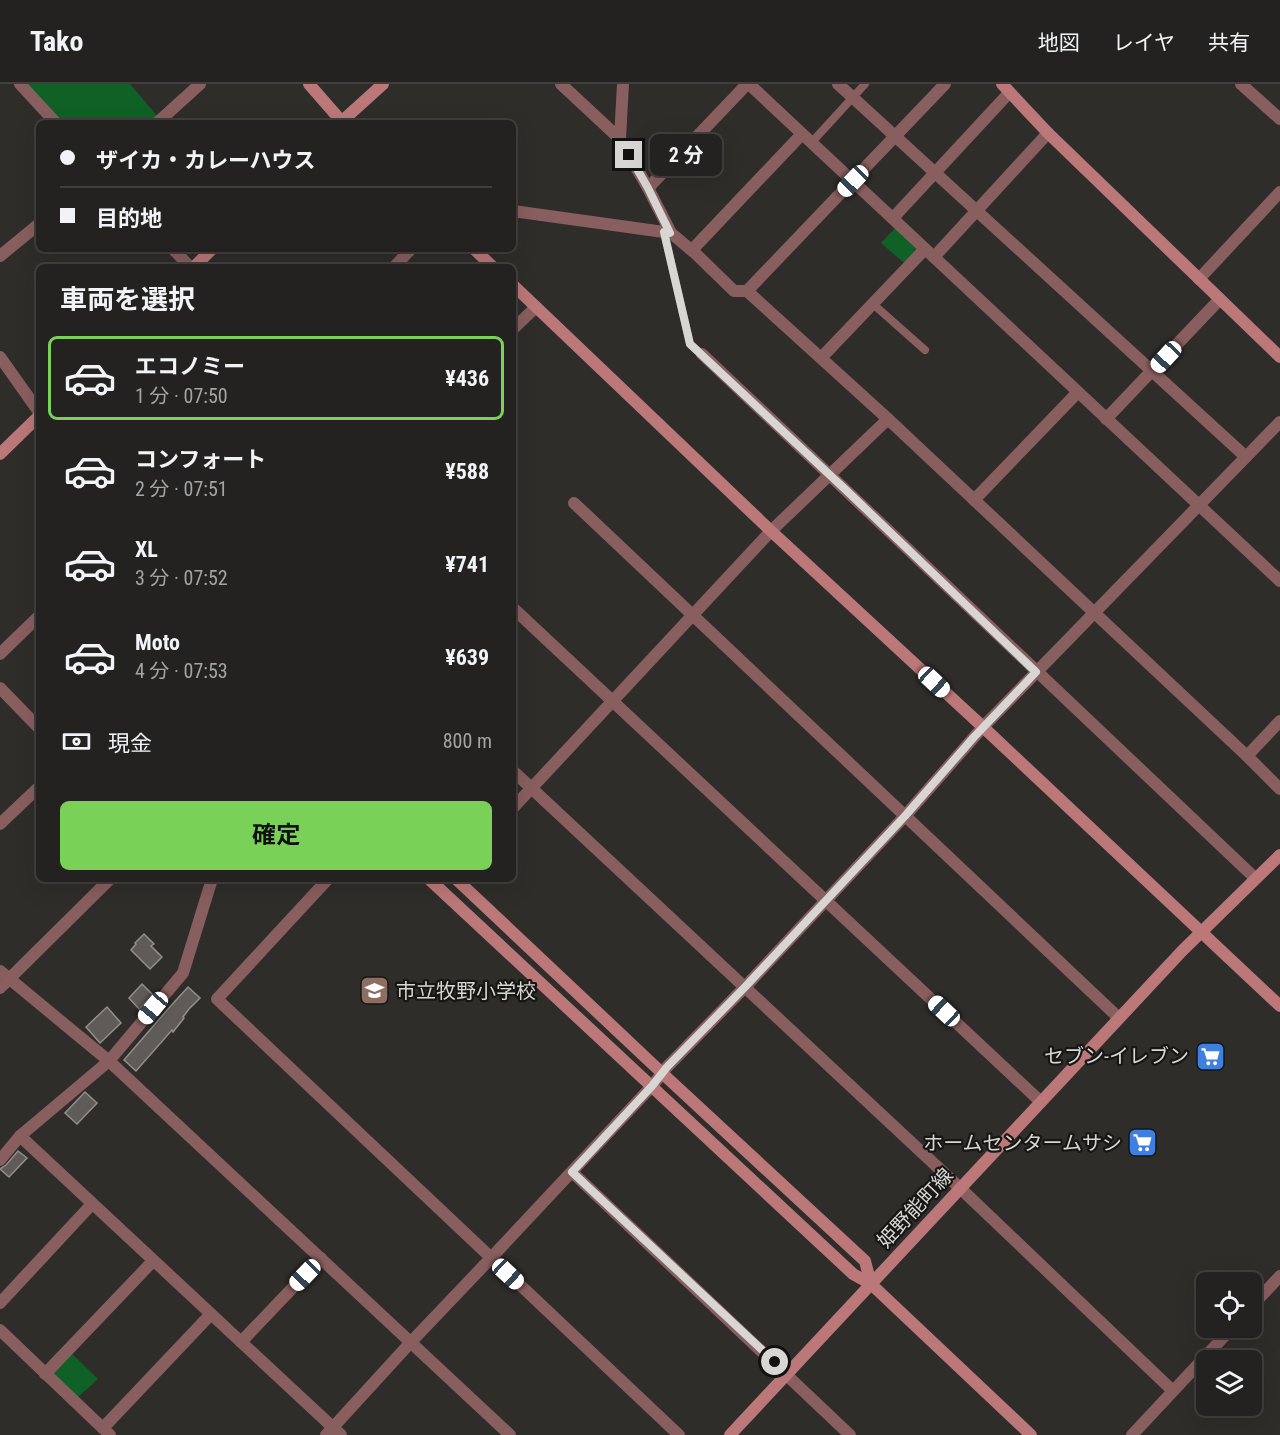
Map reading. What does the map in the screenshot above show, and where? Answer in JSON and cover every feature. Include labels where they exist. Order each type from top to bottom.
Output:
[{"type":"street","points":[[20,84],[53,120]]},
{"type":"street","points":[[160,120],[200,84]]},
{"type":"street","points":[[309,84],[339,120]]},
{"type":"street","points":[[344,120],[383,84]]},
{"type":"street","points":[[561,84],[620,139],[648,188],[667,233]]},
{"type":"street","points":[[620,139],[623,84]]},
{"type":"street","points":[[648,188],[748,84],[1280,581]]},
{"type":"street","points":[[838,84],[1246,457]]},
{"type":"street","points":[[747,291],[945,84]]},
{"type":"street","points":[[1241,84],[1280,119]]},
{"type":"street","points":[[893,218],[935,173],[1006,88],[1048,133],[1280,357]]},
{"type":"street","points":[[821,358],[873,304],[976,211],[1048,133]]},
{"type":"street","points":[[692,250],[807,138]]},
{"type":"street","points":[[1198,279],[1280,192]]},
{"type":"street","points":[[516,211],[667,233],[692,250],[734,291],[747,291],[888,419],[1280,789]]},
{"type":"street","points":[[0,256],[36,226]]},
{"type":"street","points":[[176,252],[189,264]]},
{"type":"street","points":[[195,264],[209,252]]},
{"type":"street","points":[[397,264],[408,252]]},
{"type":"street","points":[[477,252],[490,264]]},
{"type":"street","points":[[516,288],[771,531],[1280,1006]]},
{"type":"street","points":[[1107,419],[1220,299]]},
{"type":"street","points":[[516,326],[536,307]]},
{"type":"street","points":[[702,354],[1255,878]]},
{"type":"street","points":[[0,357],[36,410]]},
{"type":"street","points":[[974,500],[1078,392]]},
{"type":"street","points":[[0,454],[36,417]]},
{"type":"street","points":[[516,805],[771,531],[888,419]]},
{"type":"street","points":[[20,1136],[241,1342],[333,1432],[411,1342],[905,816],[983,727],[1280,422]]},
{"type":"street","points":[[574,504],[1119,1018]]},
{"type":"street","points":[[516,611],[1041,1102]]},
{"type":"street","points":[[0,654],[36,619]]},
{"type":"street","points":[[0,688],[36,725]]},
{"type":"street","points":[[1247,756],[1280,721]]},
{"type":"street","points":[[516,774],[1173,1390]]},
{"type":"street","points":[[0,824],[36,789]]},
{"type":"street","name":"姫野能町線","points":[[730,1435],[1119,1018],[1201,932],[1280,855]]},
{"type":"street","points":[[0,988],[5,975],[107,882]]},
{"type":"street","points":[[0,1160],[20,1136],[109,1061],[183,973],[211,882]]},
{"type":"street","points":[[325,882],[217,999],[679,1435]]},
{"type":"street","points":[[437,882],[853,1274],[871,1284],[1031,1435]]},
{"type":"street","points":[[459,882],[865,1262],[871,1284]]},
{"type":"street","points":[[5,975],[109,1061],[510,1435]]},
{"type":"street","points":[[572,1172],[850,1435]]},
{"type":"street","points":[[0,1302],[92,1204]]},
{"type":"street","points":[[241,1342],[321,1258]]},
{"type":"street","points":[[45,1374],[153,1261]]},
{"type":"street","points":[[1262,1295],[1280,1276]]},
{"type":"street","points":[[0,1330],[107,1432],[211,1314]]},
{"type":"street","points":[[1132,1435],[1222,1338]]},
{"type":"lane","points":[[807,138],[853,98],[865,84]]},
{"type":"lane","points":[[667,233],[690,344],[702,354]]},
{"type":"lane","points":[[873,304],[925,350]]},
{"type":"green space","points":[[20,84],[130,84],[159,118],[157,120],[55,120]]},
{"type":"green space","points":[[899,224],[925,249],[909,267],[881,243]]},
{"type":"green space","points":[[70,1352],[98,1379],[77,1398],[52,1372]]},
{"type":"building","points":[[144,934],[154,944],[151,946],[162,957],[150,969],[131,950]]},
{"type":"building","points":[[142,984],[153,995],[139,1009],[129,998]]},
{"type":"building","points":[[188,987],[200,998],[173,1032],[172,1030],[136,1071],[124,1060]]},
{"type":"building","points":[[107,1007],[121,1023],[100,1043],[86,1027]]},
{"type":"building","points":[[85,1092],[97,1103],[77,1124],[65,1113]]},
{"type":"building","points":[[18,1151],[27,1158],[9,1177],[0,1169]]},
{"type":"place","name":"市立牧野小学校","points":[[375,991]]},
{"type":"place","name":"セブン-イレブン","points":[[1210,1056]]},
{"type":"place","name":"ホームセンタームサシ","points":[[1143,1143]]},
{"type":"route","points":[[629,155],[670,233],[664,232],[690,344],[1036,672],[974,737],[905,816],[667,1067],[572,1172],[775,1362]]}]
